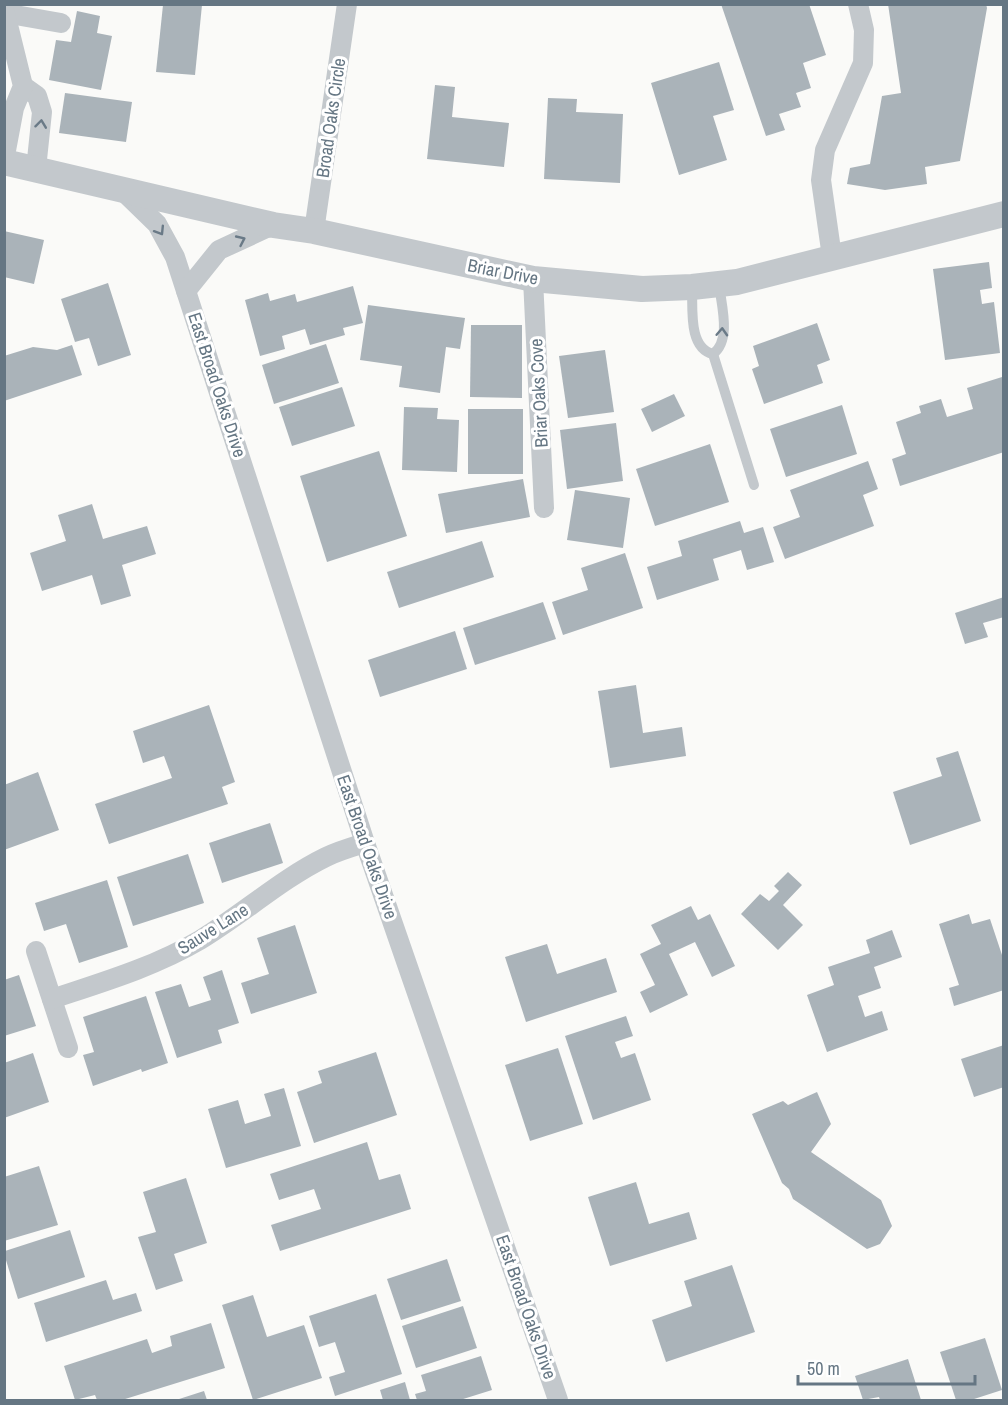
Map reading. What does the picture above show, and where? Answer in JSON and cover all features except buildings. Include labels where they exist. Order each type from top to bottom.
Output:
[{"type":"street","name":"Broad Oaks Circle","points":[[314,231],[347,4]]},
{"type":"street","points":[[832,257],[821,180],[825,150],[863,63],[864,30],[858,4]]},
{"type":"street","points":[[36,169],[42,112],[37,96],[24,86],[5,13],[61,23]]},
{"type":"street","points":[[4,161],[14,108],[24,86]]},
{"type":"street","name":"Briar Drive","points":[[4,161],[273,225],[314,231],[533,279],[642,289],[737,282],[1004,214]]},
{"type":"street","name":"East Broad Oaks Drive","points":[[120,189],[157,224],[176,257],[365,843],[558,1401]]},
{"type":"street","name":"East Broad Oaks Drive","points":[[186,291],[219,250],[273,225]]},
{"type":"street","name":"Briar Oaks Cove","points":[[533,279],[544,507]]},
{"type":"street","name":"Sauve Lane","points":[[52,999],[163,960],[201,939],[327,856],[365,843]]},
{"type":"street","points":[[36,951],[68,1048]]},
{"type":"lane","points":[[713,354],[718,350],[724,333],[719,284]]},
{"type":"lane","points":[[692,287],[695,333],[700,346],[706,352],[713,354]]},
{"type":"lane","points":[[713,354],[753,485]]}]
